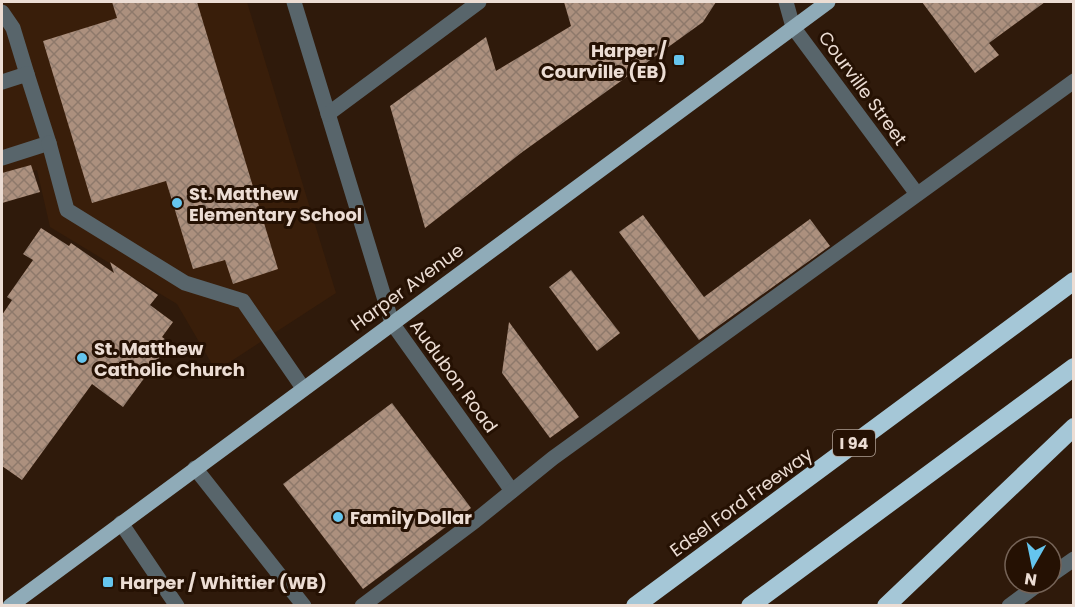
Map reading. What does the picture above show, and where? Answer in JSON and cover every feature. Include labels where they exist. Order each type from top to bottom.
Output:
[{"type":"highway","name":"Edsel Ford Freeway","points":[[636,606],[1074,281]]},
{"type":"highway","points":[[750,606],[1074,367]]},
{"type":"highway","points":[[886,606],[1074,427]]},
{"type":"main road","name":"Harper Avenue","points":[[10,606],[828,2]]},
{"type":"street","name":"Audubon Road","points":[[294,2],[392,323],[512,491]]},
{"type":"street","points":[[328,114],[479,2]]},
{"type":"street","name":"Courville Street","points":[[786,2],[793,27],[917,194]]},
{"type":"street","points":[[2,12],[13,28],[49,143],[67,210],[185,283],[243,301],[303,388]]},
{"type":"street","points":[[2,82],[27,74]]},
{"type":"street","points":[[362,606],[553,458],[1074,81]]},
{"type":"street","points":[[2,158],[49,143]]},
{"type":"street","points":[[195,468],[304,606]]},
{"type":"street","points":[[121,523],[177,606]]},
{"type":"street","points":[[1009,606],[1024,595]]},
{"type":"shaded area","name":"St. Matthew Elementary School","points":[[2,2],[247,2],[336,293],[216,371],[177,304],[50,227],[37,170],[2,179]]},
{"type":"building","points":[[112,2],[197,2],[278,269],[233,284],[225,260],[193,269],[166,181],[92,203],[43,41],[117,18]]},
{"type":"building","points":[[564,2],[716,2],[703,22],[521,153],[425,228],[390,106],[486,37],[496,71],[571,26]]},
{"type":"building","points":[[922,2],[1045,2],[989,43],[999,55],[975,73]]},
{"type":"building","points":[[31,165],[40,192],[2,203],[2,173]]},
{"type":"building","points":[[643,215],[704,297],[810,219],[830,246],[699,340],[619,232]]},
{"type":"building","name":"St. Matthew Catholic Church","points":[[41,228],[69,246],[71,243],[114,273],[110,262],[158,295],[150,305],[173,322],[162,337],[170,343],[123,407],[92,384],[22,480],[2,466],[2,315],[12,300],[7,297],[33,260],[23,254]]},
{"type":"building","points":[[571,270],[620,333],[597,351],[549,287]]},
{"type":"building","points":[[509,322],[579,417],[550,438],[502,373]]},
{"type":"building","points":[[392,403],[471,508],[363,589],[283,484]]},
{"type":"place","name":"Harper / Courville (EB)","points":[[679,60]]},
{"type":"place","name":"St. Matthew Elementary School","points":[[177,203]]},
{"type":"place","name":"St. Matthew Catholic Church","points":[[82,358]]},
{"type":"place","name":"Family Dollar","points":[[338,517]]},
{"type":"place","name":"Harper / Whittier (WB)","points":[[108,582]]}]
